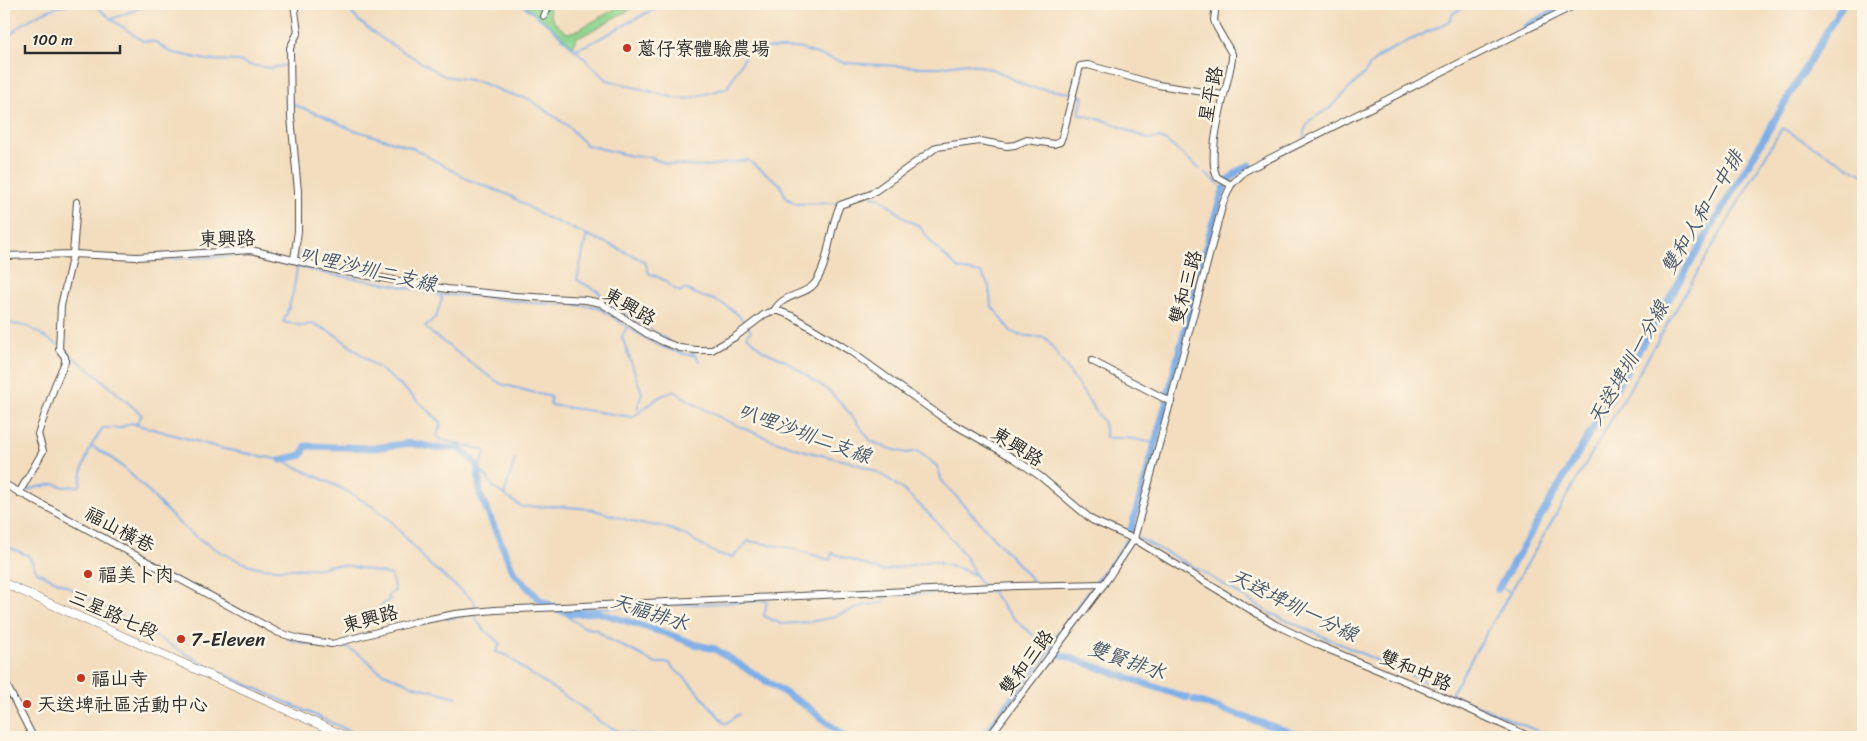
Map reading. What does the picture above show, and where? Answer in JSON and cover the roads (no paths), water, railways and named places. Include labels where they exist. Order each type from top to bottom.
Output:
[{"type":"main road","name":"三星路七段","points":[[4,583],[347,737]]},
{"type":"street","points":[[294,4],[298,32],[290,48],[291,117],[298,191],[298,231],[294,259]]},
{"type":"street","points":[[544,16],[550,4]]},
{"type":"street","name":"星平路","points":[[1216,4],[1214,20],[1232,54],[1223,95],[1212,164],[1217,177],[1228,183]]},
{"type":"street","name":"雙和三路","points":[[989,737],[1130,537],[1228,183],[1245,171],[1577,4]]},
{"type":"street","points":[[774,311],[785,299],[815,284],[824,264],[840,205],[871,194],[937,147],[980,141],[1008,146],[1027,140],[1054,144],[1060,142],[1080,66],[1088,65],[1176,88],[1223,95]]},
{"type":"street","points":[[19,493],[43,451],[38,434],[65,362],[65,357],[59,349],[61,306],[73,254],[78,202]]},
{"type":"street","name":"東興路","points":[[4,256],[73,254],[136,257],[251,250],[340,271],[447,289],[515,296],[586,300],[600,303],[646,333],[664,342],[680,348],[696,350],[712,350],[723,345],[765,314],[779,311],[792,316],[850,351],[946,420],[1015,459],[1041,477],[1092,520],[1130,537]]},
{"type":"street","points":[[1092,361],[1167,399]]},
{"type":"street","name":"福山橫巷","points":[[4,484],[279,633],[300,639],[332,644]]},
{"type":"street","name":"雙和中路","points":[[1130,537],[1276,625],[1530,737]]},
{"type":"street","name":"東興路","points":[[332,644],[414,622],[455,614],[555,606],[1098,584]]},
{"type":"street","points":[[4,680],[33,737]]},
{"type":"waterway","points":[[4,42],[26,22],[53,8],[72,4]]},
{"type":"waterway","points":[[94,4],[111,19],[143,41],[156,42],[170,52],[207,60],[239,61],[249,65],[270,68],[288,65]]},
{"type":"waterway","points":[[111,19],[151,4]]},
{"type":"waterway","points":[[335,4],[348,9],[360,22],[384,40],[444,76],[477,81],[509,94],[529,99],[568,126],[586,145],[631,156],[649,157],[668,164],[701,167],[748,160],[780,184],[786,198],[797,204],[840,203]]},
{"type":"waterway","points":[[521,4],[551,27],[607,80],[675,98],[687,99],[727,88],[748,51],[761,48],[798,48],[845,63],[917,67],[940,67],[967,63],[995,70],[1028,87],[1071,93]]},
{"type":"waterway","points":[[574,50],[593,42],[663,4]]},
{"type":"waterway","points":[[1304,138],[1304,131],[1310,120],[1330,108],[1382,54],[1450,21],[1453,13],[1470,5],[1478,4]]},
{"type":"waterway","points":[[1511,4],[1512,6],[1531,4]]},
{"type":"waterway","points":[[1525,27],[1568,4]]},
{"type":"waterway","name":"雙和人和一中排","points":[[1498,589],[1843,4]]},
{"type":"waterway","points":[[1075,94],[1083,97],[1079,114],[1109,122],[1148,139],[1159,138],[1165,140],[1200,169]]},
{"type":"waterway","points":[[292,104],[351,129],[413,148],[469,180],[509,195],[545,217],[636,257],[645,262],[649,273],[666,281],[671,287],[680,292],[685,288],[729,308],[739,315],[751,331],[746,336],[762,350],[786,361],[829,391],[847,410],[871,441],[887,448],[907,453],[918,451],[937,466],[942,481],[1035,583]]},
{"type":"waterway","name":"天送埤圳一分線","points":[[1551,737],[1451,694],[1782,128],[1863,175]]},
{"type":"waterway","points":[[1228,181],[1238,171],[1250,165]]},
{"type":"waterway","points":[[1205,173],[1219,184]]},
{"type":"waterway","points":[[294,180],[295,210]]},
{"type":"waterway","points":[[1168,395],[1211,228],[1224,188]]},
{"type":"waterway","points":[[871,196],[879,197],[906,219],[919,226],[935,247],[959,269],[981,273],[989,286],[991,305],[1011,331],[1018,335],[1046,338],[1104,423],[1106,438],[1128,438],[1155,443]]},
{"type":"waterway","points":[[587,234],[577,280],[599,292],[604,301]]},
{"type":"waterway","points":[[298,252],[294,288],[283,322],[304,326],[312,323],[336,335],[399,384],[441,422],[437,437],[484,450],[485,453],[479,469],[494,488],[522,507],[556,506],[591,509],[641,524],[662,526],[685,535],[719,555],[732,557],[748,541],[790,548],[830,560],[832,553],[882,571],[931,561],[975,575]]},
{"type":"waterway","name":"叭哩沙圳二支線","points":[[145,260],[235,256],[257,257],[327,274],[440,295],[592,306],[601,309],[634,332],[658,345],[683,354],[696,356]]},
{"type":"waterway","name":"叭哩沙圳二支線","points":[[440,295],[442,299],[436,317],[425,326],[429,331],[501,384],[551,397],[550,405],[633,417],[659,397],[674,391],[706,410],[756,434],[875,471],[906,492],[938,524],[965,556],[982,586]]},
{"type":"waterway","points":[[608,304],[668,340]]},
{"type":"waterway","points":[[4,322],[29,327],[58,345]]},
{"type":"waterway","points":[[627,327],[622,337],[642,393],[637,409]]},
{"type":"waterway","points":[[62,348],[142,415],[136,424]]},
{"type":"waterway","points":[[692,352],[700,361]]},
{"type":"waterway","points":[[1130,533],[1167,400]]},
{"type":"waterway","points":[[91,446],[103,428],[120,428],[131,423],[224,449],[281,460],[341,488],[372,506],[391,521],[429,564],[475,602],[474,609],[477,620],[500,644],[496,652],[508,656],[600,722],[618,731],[648,737]]},
{"type":"waterway","name":"天福排水","points":[[281,460],[302,455],[306,446],[375,448],[410,443],[437,448],[458,448],[467,454],[478,467],[480,494],[514,573],[540,600],[571,614],[597,612],[697,645],[715,649],[809,708],[845,737]]},
{"type":"waterway","points":[[21,492],[55,484],[64,487],[80,486],[83,467],[91,446],[128,471],[186,530],[213,548],[242,562],[258,567],[276,569],[322,568],[346,565],[391,575],[395,591],[388,596],[390,599],[374,612],[375,615],[394,626]]},
{"type":"waterway","points":[[504,495],[515,459]]},
{"type":"waterway","points":[[4,488],[10,491]]},
{"type":"waterway","name":"天送埤圳一分線","points":[[1138,538],[1198,569],[1270,613],[1442,689]]},
{"type":"waterway","points":[[1099,581],[1128,542]]},
{"type":"waterway","points":[[4,545],[29,556],[37,572],[65,585],[211,668],[363,737]]},
{"type":"waterway","name":"雙和人和一中排","points":[[1496,588],[1498,585],[1510,592]]},
{"type":"waterway","points":[[983,737],[1095,587]]},
{"type":"waterway","points":[[632,607],[767,601],[764,616],[781,624],[829,618],[866,605],[884,603],[883,596],[992,591],[1017,621],[1048,646]]},
{"type":"waterway","points":[[552,610],[627,607]]},
{"type":"waterway","points":[[562,611],[584,627],[597,630],[608,639],[654,663],[670,663],[725,724],[739,714]]},
{"type":"waterway","points":[[447,619],[463,616]]},
{"type":"waterway","points":[[288,639],[307,644],[348,648],[364,657],[376,669],[386,674],[414,686],[457,697]]},
{"type":"waterway","name":"雙賢排水","points":[[1056,653],[1187,698]]},
{"type":"waterway","name":"雙賢排水","points":[[1194,700],[1304,737]]},
{"type":"waterway","points":[[648,736],[660,737]]},
{"type":"place","name":"蔥仔寮體驗農場","points":[[627,48]]},
{"type":"place","name":"福美卜肉","points":[[88,574]]},
{"type":"place","name":"7-Eleven","points":[[181,639]]},
{"type":"place","name":"福山寺","points":[[81,678]]},
{"type":"place","name":"天送埤社區活動中心","points":[[27,704]]}]
